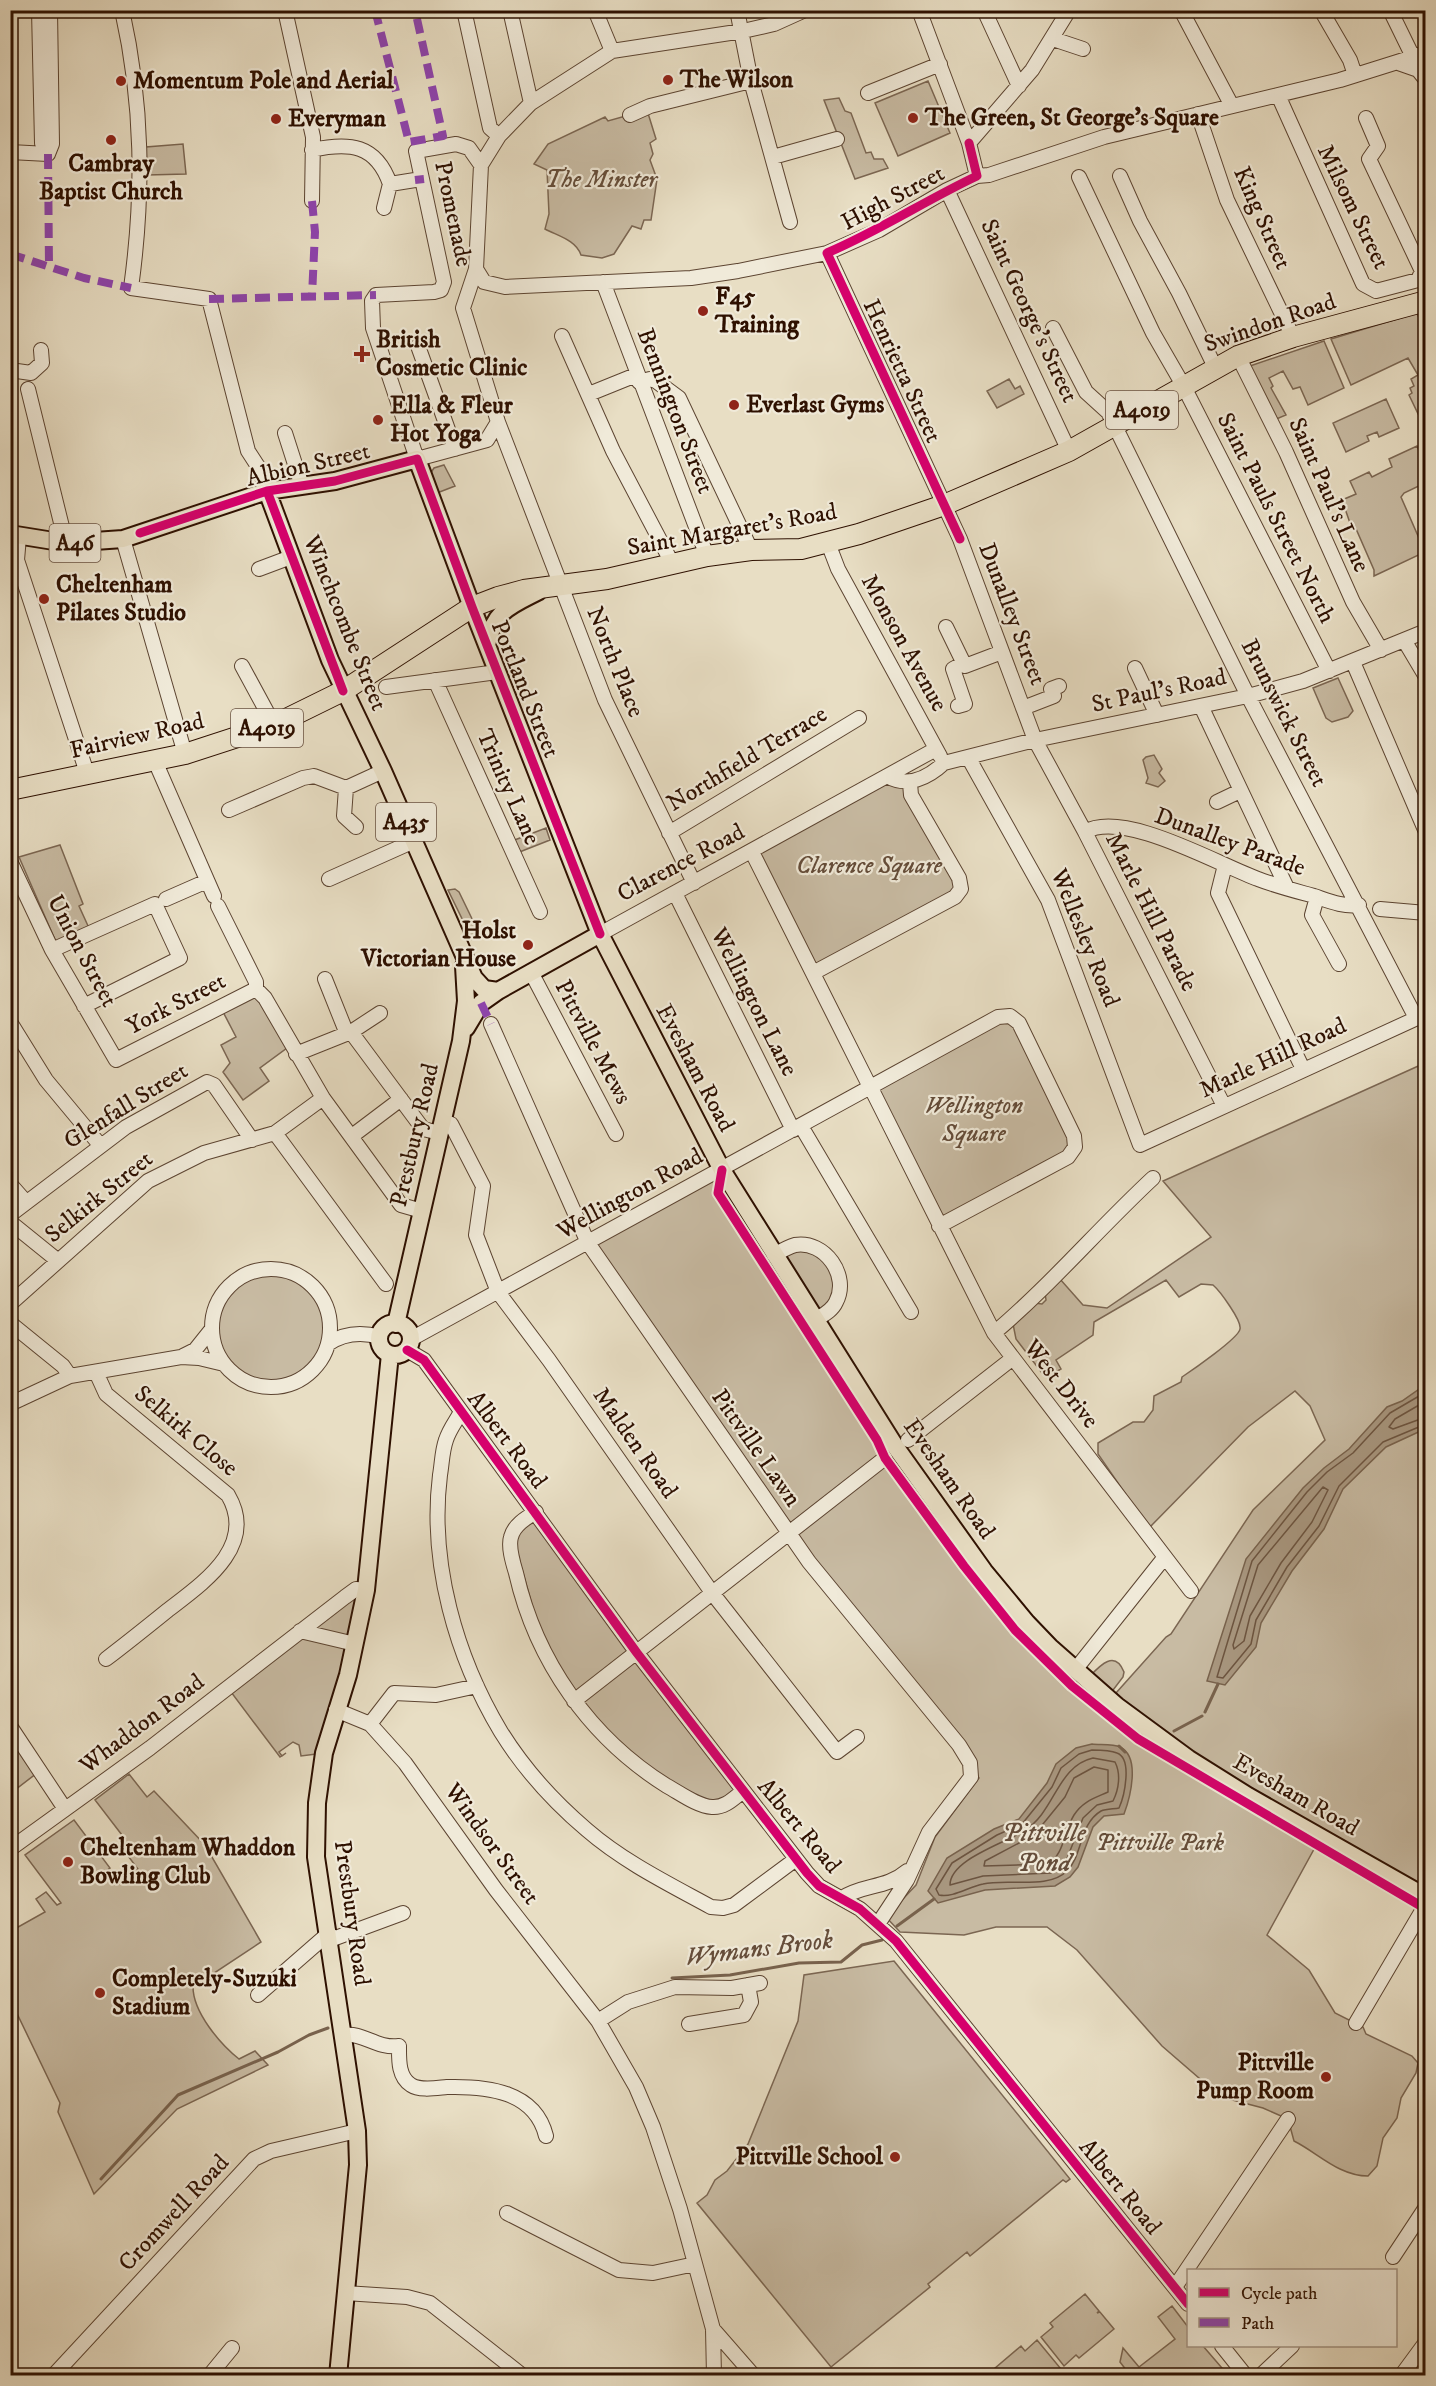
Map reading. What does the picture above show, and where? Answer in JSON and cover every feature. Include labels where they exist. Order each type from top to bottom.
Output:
[{"type":"highway","name":"Swindon Road","points":[[944,505],[1069,451],[1238,356],[1293,337],[1425,301]]},
{"type":"highway","name":"Saint Margaret's Road","points":[[555,585],[607,579],[707,556],[751,550],[793,550],[828,543],[944,505]]},
{"type":"highway","name":"Fairview Road","points":[[10,790],[185,754],[274,725],[343,691],[472,607],[511,593],[555,585]]},
{"type":"main road","name":"Albion Street","points":[[15,536],[66,543],[123,539],[267,491],[335,481],[417,459]]},
{"type":"main road","name":"Portland Street","points":[[417,459],[497,672],[600,934]]},
{"type":"main road","name":"Winchcombe Street","points":[[267,491],[343,691],[383,771],[464,955]]},
{"type":"main road","points":[[487,645],[491,626],[498,615],[555,585]]},
{"type":"main road","name":"Clarence Road","points":[[460,1041],[471,1016],[481,1003],[498,991],[600,934]]},
{"type":"main road","name":"Evesham Road","points":[[600,934],[722,1170],[814,1320],[897,1449],[984,1571],[1027,1623],[1074,1670],[1129,1716],[1248,1796],[1425,1897]]},
{"type":"main road","name":"A435","points":[[464,955],[478,985],[487,990],[498,991]]},
{"type":"main road","name":"Prestbury Road","points":[[396,1324],[460,1041],[466,1001],[464,955]]},
{"type":"main road","points":[[396,1324],[405,1327],[409,1344],[399,1354],[390,1354],[382,1348],[380,1337],[387,1326],[396,1324]]},
{"type":"main road","name":"Prestbury Road","points":[[338,2376],[358,2165],[357,2131],[345,2035],[316,1857],[316,1821],[324,1753],[355,1644],[366,1590],[390,1354]]},
{"type":"street","points":[[39,10],[42,143],[48,154]]},
{"type":"street","points":[[48,154],[52,144],[50,10]]},
{"type":"street","name":"Winchcombe Street","points":[[122,10],[132,62],[139,123],[138,232],[131,288],[209,299],[248,451],[259,468],[267,491]]},
{"type":"street","points":[[285,10],[313,137],[312,201]]},
{"type":"street","points":[[464,10],[489,128],[499,136]]},
{"type":"street","points":[[510,10],[531,103]]},
{"type":"street","points":[[595,10],[612,51]]},
{"type":"street","points":[[737,10],[743,31],[751,81],[790,222]]},
{"type":"street","points":[[476,269],[481,165],[499,136],[531,103],[612,51],[743,31],[774,24],[805,10]]},
{"type":"street","points":[[920,10],[969,143],[977,176]]},
{"type":"street","points":[[984,10],[1020,86]]},
{"type":"street","points":[[969,143],[1020,86],[1053,39],[1069,10]]},
{"type":"street","points":[[1181,10],[1232,106]]},
{"type":"street","points":[[1321,10],[1350,60],[1354,75]]},
{"type":"street","points":[[1390,10],[1419,55]]},
{"type":"street","points":[[1053,39],[1083,49]]},
{"type":"street","name":"High Street","points":[[476,269],[484,282],[496,287],[691,278],[827,253],[879,230],[947,190],[977,176],[989,175],[1104,137],[1278,95],[1398,63],[1419,55]]},
{"type":"street","points":[[1398,63],[1418,70],[1425,80]]},
{"type":"street","points":[[868,93],[940,64]]},
{"type":"street","points":[[630,115],[650,106],[751,81]]},
{"type":"street","name":"Milsom Street","points":[[1278,95],[1363,284],[1376,291],[1419,280],[1421,265],[1369,159],[1378,146],[1366,118]]},
{"type":"street","name":"King Street","points":[[1198,114],[1227,200],[1293,337]]},
{"type":"street","points":[[773,157],[837,139]]},
{"type":"street","name":"Promenade","points":[[417,459],[373,328],[372,301],[376,295],[434,292],[442,286],[443,275],[416,151],[456,144],[469,148],[481,165]]},
{"type":"street","points":[[312,150],[338,145],[362,151],[381,162],[390,184],[384,208]]},
{"type":"street","points":[[10,152],[48,154]]},
{"type":"street","points":[[1120,176],[1140,221],[1215,367]]},
{"type":"street","name":"Saint Pauls Street North","points":[[1078,177],[1153,333],[1183,385],[1329,671]]},
{"type":"street","points":[[390,184],[415,180]]},
{"type":"street","name":"Saint George's Street","points":[[947,190],[1069,451]]},
{"type":"street","name":"Henrietta Street","points":[[827,253],[861,332],[944,505]]},
{"type":"street","name":"North Place","points":[[476,269],[467,291],[464,308],[498,422],[555,585],[605,700],[694,883]]},
{"type":"street","name":"Bennington Street","points":[[603,282],[707,556]]},
{"type":"street","name":"Brunswick Street","points":[[1053,328],[1086,392],[1108,412],[1248,696],[1421,1016]]},
{"type":"street","points":[[562,336],[613,451],[672,563]]},
{"type":"street","points":[[418,346],[455,449]]},
{"type":"street","points":[[10,370],[32,373],[42,363],[41,350]]},
{"type":"street","name":"Saint Paul's Lane","points":[[1238,356],[1286,452],[1353,602],[1381,650]]},
{"type":"street","points":[[589,394],[638,379],[650,379],[661,383],[675,393],[683,403],[751,550]]},
{"type":"street","points":[[28,389],[66,543]]},
{"type":"street","points":[[498,422],[487,440],[509,451]]},
{"type":"street","points":[[285,433],[302,486]]},
{"type":"street","name":"Albion Street","points":[[417,459],[487,440]]},
{"type":"street","name":"Dunalley Street","points":[[944,505],[960,539],[1035,740]]},
{"type":"street","points":[[15,536],[17,560],[87,773]]},
{"type":"street","points":[[123,539],[185,754]]},
{"type":"street","name":"Monson Avenue","points":[[828,543],[838,569],[944,763]]},
{"type":"street","points":[[259,569],[291,556]]},
{"type":"street","points":[[946,627],[964,666],[1002,652]]},
{"type":"street","name":"St Paul's Road","points":[[944,763],[1035,740],[1248,696],[1329,671],[1425,631]]},
{"type":"street","points":[[1404,640],[1425,677]]},
{"type":"street","points":[[1353,662],[1425,832]]},
{"type":"street","points":[[958,706],[965,704],[952,669],[964,663]]},
{"type":"street","points":[[242,666],[274,725]]},
{"type":"street","points":[[1135,668],[1157,715]]},
{"type":"street","points":[[386,687],[497,672]]},
{"type":"street","name":"Trinity Lane","points":[[435,680],[540,912]]},
{"type":"street","points":[[1023,708],[1054,696],[1051,689],[1059,686]]},
{"type":"street","points":[[1201,706],[1287,888]]},
{"type":"street","name":"Northfield Terrace","points":[[669,833],[851,720]]},
{"type":"street","name":"Marle Hill Parade","points":[[1035,740],[1085,832],[1224,1106]]},
{"type":"street","name":"Clarence Road","points":[[600,934],[936,749]]},
{"type":"street","name":"Wellesley Road","points":[[968,757],[1048,900],[1140,1145]]},
{"type":"street","points":[[155,761],[216,901],[256,982],[256,989],[265,998],[323,1098],[402,1205],[422,1211]]},
{"type":"street","points":[[887,776],[896,781],[910,783],[944,763]]},
{"type":"street","points":[[229,810],[303,778],[314,776],[346,788],[383,771]]},
{"type":"street","points":[[813,973],[955,897],[961,889],[959,878],[911,795],[910,783]]},
{"type":"street","points":[[346,788],[344,816],[356,827]]},
{"type":"street","points":[[1217,802],[1240,791]]},
{"type":"street","name":"Dunalley Parade","points":[[1085,832],[1100,826],[1132,830],[1188,848],[1225,866],[1287,888],[1348,906],[1359,905]]},
{"type":"street","points":[[328,879],[414,841]]},
{"type":"street","points":[[752,852],[939,1226],[1068,1157],[1075,1147],[1074,1136],[1019,1023],[1010,1016],[998,1017],[869,1084]]},
{"type":"street","name":"Union Street","points":[[10,861],[52,950],[116,1060]]},
{"type":"street","points":[[1225,866],[1218,893],[1303,1069]]},
{"type":"street","points":[[52,950],[207,881]]},
{"type":"street","name":"Wellington Lane","points":[[675,893],[797,1128],[911,1312]]},
{"type":"street","points":[[1317,897],[1312,915],[1339,964]]},
{"type":"street","points":[[84,1006],[180,958],[160,902]]},
{"type":"street","points":[[1380,909],[1425,913]]},
{"type":"street","name":"Pittville Mews","points":[[531,972],[616,1134]]},
{"type":"street","name":"Malden Road","points":[[325,979],[349,1033],[423,1129],[451,1124],[460,1140],[483,1186],[476,1235],[498,1292],[549,1360],[713,1594],[837,1752],[857,1737]]},
{"type":"street","name":"York Street","points":[[116,1060],[256,989]]},
{"type":"street","points":[[296,1054],[349,1033],[380,1013]]},
{"type":"street","name":"Marle Hill Road","points":[[1140,1145],[1421,1016]]},
{"type":"street","points":[[10,1022],[46,1080],[100,1145]]},
{"type":"street","name":"Pittville Lawn","points":[[491,1024],[588,1243],[789,1534],[959,1745],[970,1763],[971,1777],[929,1832],[914,1866],[878,1923]]},
{"type":"street","name":"Glenfall Street","points":[[10,1215],[25,1201],[100,1145],[152,1111],[207,1082],[214,1085],[252,1140]]},
{"type":"street","name":"Wellington Road","points":[[409,1344],[498,1292],[797,1128],[869,1084]]},
{"type":"street","name":"Selkirk Street","points":[[10,1304],[148,1181],[204,1153],[275,1133],[323,1098]]},
{"type":"street","points":[[352,1136],[401,1099]]},
{"type":"street","points":[[275,1133],[386,1284]]},
{"type":"street","points":[[994,1333],[1040,1292],[1132,1196],[1155,1179]]},
{"type":"street","points":[[10,1184],[25,1201]]},
{"type":"street","points":[[10,1222],[57,1260]]},
{"type":"street","name":"West Drive","points":[[939,1226],[994,1333],[1191,1591]]},
{"type":"street","points":[[774,1255],[794,1245],[804,1245],[825,1254],[834,1265],[840,1282],[838,1296],[830,1310],[814,1320]]},
{"type":"street","points":[[269,1268],[287,1271],[311,1284],[326,1306],[330,1323],[328,1344],[321,1360],[309,1373],[286,1386],[269,1387],[252,1384],[236,1376],[224,1364],[215,1348],[212,1330],[217,1303],[230,1285],[251,1272],[269,1268]]},
{"type":"street","points":[[10,1323],[63,1366],[70,1376]]},
{"type":"street","points":[[330,1323],[347,1335]]},
{"type":"street","points":[[181,1357],[195,1350],[212,1330]]},
{"type":"street","points":[[328,1344],[347,1335],[367,1334],[380,1337]]},
{"type":"street","name":"Albert Road","points":[[409,1344],[424,1360],[638,1653],[796,1859],[819,1886],[842,1898],[878,1923],[896,1941],[1187,2303]]},
{"type":"street","points":[[10,1404],[70,1376],[181,1357],[200,1358],[224,1364]]},
{"type":"street","points":[[908,1440],[1013,1358]]},
{"type":"street","name":"Selkirk Close","points":[[96,1372],[106,1394],[228,1495],[235,1510],[235,1530],[227,1555],[214,1574],[106,1659]]},
{"type":"street","points":[[461,1412],[446,1439],[439,1484],[438,1531],[447,1599],[477,1686],[488,1709],[518,1756],[549,1794],[588,1831],[629,1860],[711,1906],[723,1908],[738,1902],[796,1859]]},
{"type":"street","points":[[574,1701],[885,1458]]},
{"type":"street","points":[[536,1512],[520,1523],[512,1534],[510,1540],[514,1565],[523,1601],[538,1639],[574,1701],[605,1737],[633,1762],[690,1799],[707,1806],[719,1807],[744,1791]]},
{"type":"street","points":[[1074,1670],[1164,1558]]},
{"type":"street","name":"Whaddon Road","points":[[10,1850],[150,1748],[356,1590],[366,1590]]},
{"type":"street","points":[[300,1631],[355,1644]]},
{"type":"street","points":[[370,1724],[394,1693],[436,1695],[477,1686]]},
{"type":"street","name":"Windsor Street","points":[[336,1710],[370,1724],[405,1763],[496,1890],[598,2021],[636,2087],[653,2127],[680,2209],[713,2328]]},
{"type":"street","points":[[10,1726],[65,1809]]},
{"type":"street","points":[[842,1898],[849,1893],[897,1880],[914,1866]]},
{"type":"street","points":[[1356,2023],[1425,1904]]},
{"type":"street","points":[[258,1995],[329,1936],[403,1913]]},
{"type":"street","points":[[598,2021],[628,2002],[675,1987],[714,1989],[754,1984],[751,2002],[744,2015],[689,2024]]},
{"type":"street","points":[[345,2035],[352,2034],[379,2046],[399,2046],[401,2071],[406,2081],[416,2088],[480,2087],[528,2103],[536,2111],[546,2136]]},
{"type":"street","points":[[1187,2269],[1288,2119]]},
{"type":"street","name":"Cromwell Road","points":[[56,2375],[254,2159],[271,2151],[357,2131]]},
{"type":"street","points":[[1393,2257],[1425,2207]]},
{"type":"street","points":[[507,2213],[619,2270],[652,2273],[695,2264]]},
{"type":"street","points":[[1175,2287],[1187,2269]]},
{"type":"street","points":[[345,2294],[407,2297],[430,2303],[523,2376]]},
{"type":"street","points":[[713,2328],[714,2376]]},
{"type":"street","points":[[713,2328],[754,2376]]},
{"type":"street","points":[[1401,2376],[1425,2342]]},
{"type":"street","points":[[1223,2347],[1246,2376]]},
{"type":"street","points":[[1260,2376],[1291,2347]]},
{"type":"street","points":[[209,2376],[232,2348]]},
{"type":"green space","name":"The Green, St George's Square","points":[[928,81],[950,133],[898,156],[875,103]]},
{"type":"green space","points":[[839,98],[845,111],[851,113],[866,153],[871,152],[874,159],[883,159],[888,168],[855,179],[824,100]]},
{"type":"green space","name":"The Minster","points":[[647,110],[656,139],[650,143],[653,154],[650,160],[657,179],[651,220],[644,220],[641,229],[632,226],[614,254],[602,258],[581,255],[571,242],[545,229],[549,214],[547,170],[534,164],[548,144],[605,117],[608,121]]},
{"type":"green space","points":[[183,144],[186,174],[147,175],[146,147]]},
{"type":"green space","points":[[1417,313],[1425,333],[1425,421],[1422,422],[1409,395],[1412,393],[1410,388],[1414,386],[1411,379],[1418,375],[1408,358],[1351,385],[1331,339]]},
{"type":"green space","points":[[1324,341],[1344,388],[1308,405],[1300,387],[1293,389],[1283,371],[1269,378],[1273,386],[1271,388],[1286,415],[1274,420],[1247,367]]},
{"type":"green space","points":[[1009,379],[1015,389],[1020,386],[1024,394],[997,408],[987,391]]},
{"type":"green space","points":[[1386,399],[1399,428],[1379,437],[1377,432],[1367,436],[1369,441],[1346,452],[1333,423]]},
{"type":"green space","points":[[1417,446],[1425,463],[1425,483],[1404,493],[1401,497],[1425,552],[1374,576],[1374,570],[1353,522],[1350,523],[1342,500],[1356,494],[1350,481],[1369,472],[1372,477],[1392,467],[1389,459]]},
{"type":"green space","points":[[444,465],[455,486],[437,493],[430,474],[434,468]]},
{"type":"green space","points":[[1338,678],[1353,711],[1348,717],[1332,722],[1326,718],[1313,688]]},
{"type":"green space","points":[[1154,755],[1162,769],[1159,773],[1165,781],[1158,787],[1146,783],[1148,778],[1143,760]]},
{"type":"green space","name":"Clarence Square","points":[[887,776],[910,783],[961,889],[813,973],[752,852]]},
{"type":"green space","points":[[546,828],[550,840],[517,853],[512,841]]},
{"type":"green space","points":[[60,845],[83,904],[79,906],[89,928],[56,942],[19,857]]},
{"type":"green space","points":[[455,889],[459,892],[477,929],[472,939],[448,890]]},
{"type":"green space","points":[[256,989],[291,1045],[260,1068],[269,1081],[243,1100],[223,1072],[230,1063],[221,1045],[236,1037],[220,1006]]},
{"type":"green space","name":"Wellington Square","points":[[1010,1016],[1075,1147],[939,1226],[871,1088]]},
{"type":"green space","name":"Pittville Park","points":[[1425,1063],[1425,1882],[1417,1884],[1318,1842],[1267,1935],[1309,1970],[1335,2013],[1363,2027],[1366,2034],[1412,2056],[1418,2063],[1416,2073],[1401,2098],[1397,2118],[1383,2138],[1377,2166],[1368,2176],[1357,2175],[1338,2168],[1294,2141],[1288,2119],[1263,2108],[1221,2097],[1162,2046],[1077,1950],[1047,1927],[996,1927],[964,1935],[900,1932],[886,1917],[916,1885],[935,1837],[979,1778],[959,1745],[789,1534],[588,1243],[722,1170],[775,1254],[794,1245],[820,1251],[840,1289],[816,1319],[949,1520],[1086,1680],[1105,1662],[1115,1661],[1120,1665],[1124,1672],[1123,1677],[1107,1698],[1130,1706],[1116,1693],[1171,1634],[1253,1510],[1325,1440],[1310,1406],[1295,1391],[1248,1427],[1149,1528],[1098,1454],[1098,1443],[1133,1422],[1144,1422],[1153,1410],[1154,1396],[1181,1382],[1182,1377],[1238,1333],[1240,1325],[1230,1306],[1213,1285],[1201,1284],[1179,1297],[1166,1280],[1094,1322],[1093,1335],[1056,1360],[1061,1369],[1056,1372],[1042,1373],[1016,1339],[1013,1324],[1034,1303],[1042,1304],[1046,1300],[1045,1293],[1060,1279],[1083,1305],[1107,1308],[1211,1237],[1163,1181]]},
{"type":"green space","points":[[271,1273],[292,1277],[310,1289],[322,1307],[326,1328],[322,1349],[310,1367],[292,1379],[271,1383],[250,1379],[232,1367],[220,1349],[216,1328],[220,1307],[232,1289],[250,1277]]},
{"type":"green space","points":[[536,1512],[743,1791],[713,1807],[633,1762],[547,1658],[512,1534]]},
{"type":"green space","points":[[366,1590],[324,1753],[301,1756],[299,1745],[293,1742],[279,1752],[282,1756],[280,1757],[228,1688]]},
{"type":"green space","points":[[10,1732],[37,1773],[11,1793],[10,1793]]},
{"type":"green space","points":[[129,1774],[147,1797],[154,1791],[205,1845],[261,1942],[193,1987],[194,1997],[203,2017],[224,2045],[239,2059],[255,2051],[268,2065],[177,2109],[94,2194],[58,2112],[60,2103],[11,2001],[11,1931],[45,1912],[36,1899],[46,1892],[57,1905],[61,1903],[25,1855],[74,1820],[110,1868],[106,1871],[119,1884],[138,1869],[119,1844],[125,1839],[95,1800]]},
{"type":"green space","name":"Pittville School","points":[[894,1961],[1070,2179],[1066,2182],[1063,2180],[970,2256],[967,2252],[928,2284],[930,2287],[831,2367],[697,2203],[707,2195],[715,2180],[727,2171],[748,2144],[798,2021],[804,1975]]},
{"type":"green space","points":[[1085,2294],[1099,2311],[1097,2313],[1100,2312],[1114,2329],[1079,2358],[1076,2355],[1064,2366],[1041,2337],[1053,2327],[1050,2323]]},
{"type":"green space","points":[[1172,2306],[1187,2326],[1187,2347],[1204,2347],[1228,2375],[1130,2375],[1120,2362],[1123,2348],[1139,2367],[1175,2339],[1158,2317]]},
{"type":"green space","points":[[1037,2340],[1061,2369],[1052,2375],[977,2375],[984,2370],[988,2374],[1021,2346],[1025,2351]]},
{"type":"water","points":[[1425,1385],[1425,1429],[1386,1447],[1343,1489],[1324,1529],[1292,1571],[1261,1623],[1256,1647],[1225,1685],[1207,1681],[1246,1559],[1303,1488],[1349,1449],[1387,1407],[1402,1401]]},
{"type":"water","name":"Pittville Pond","points":[[1092,1744],[1117,1746],[1126,1752],[1132,1768],[1131,1788],[1124,1814],[1104,1816],[1093,1827],[1078,1867],[1070,1877],[1055,1886],[985,1890],[938,1903],[928,1891],[947,1858],[994,1829],[1019,1819],[1047,1783],[1056,1764],[1076,1748]]},
{"type":"waterway","name":"Wymans Brook","points":[[1205,1712],[1218,1684]]},
{"type":"waterway","name":"Wymans Brook","points":[[1174,1731],[1202,1716]]},
{"type":"waterway","name":"Wymans Brook","points":[[1119,1746],[1125,1752]]},
{"type":"waterway","name":"Wymans Brook","points":[[897,1926],[934,1899]]},
{"type":"waterway","name":"Wymans Brook","points":[[672,1978],[730,1975],[799,1963],[841,1962],[862,1945],[882,1940]]},
{"type":"waterway","name":"Wymans Brook","points":[[101,2179],[178,2095],[328,2028]]},
{"type":"marked path","points":[[375,10],[409,142],[443,136],[415,10]]},
{"type":"marked path","points":[[48,154],[49,267]]},
{"type":"marked path","points":[[415,180],[424,179]]},
{"type":"marked path","points":[[312,201],[315,232],[312,296]]},
{"type":"marked path","points":[[10,254],[84,278],[131,288]]},
{"type":"marked path","points":[[209,299],[376,295]]},
{"type":"marked path","points":[[481,1003],[491,1024]]},
{"type":"cycle path","points":[[960,539],[827,253],[977,176],[969,143]]},
{"type":"cycle path","points":[[140,533],[267,491],[335,481],[417,459],[472,607],[600,934]]},
{"type":"cycle path","points":[[267,491],[343,691]]},
{"type":"cycle path","points":[[722,1170],[718,1193],[877,1440],[885,1458],[964,1566],[1015,1630],[1072,1686],[1138,1739],[1426,1909]]},
{"type":"cycle path","points":[[407,1350],[424,1360],[637,1653],[807,1873],[819,1886],[860,1909],[896,1941],[1187,2303]]},
{"type":"place","name":"The Wilson","points":[[668,80]]},
{"type":"place","name":"Momentum Pole and Aerial","points":[[121,81]]},
{"type":"place","name":"The Green, St George's Square","points":[[913,118]]},
{"type":"place","name":"Everyman","points":[[276,119]]},
{"type":"place","name":"Cambray Baptist Church","points":[[111,140]]},
{"type":"place","name":"F45 Training","points":[[703,311]]},
{"type":"place","name":"British Cosmetic Clinic","points":[[362,354]]},
{"type":"place","name":"Everlast Gyms","points":[[734,405]]},
{"type":"place","name":"Ella & Fleur Hot Yoga","points":[[378,420]]},
{"type":"place","name":"Cheltenham Pilates Studio","points":[[44,599]]},
{"type":"place","name":"Holst Victorian House","points":[[528,945]]},
{"type":"place","name":"Cheltenham Whaddon Bowling Club","points":[[68,1862]]},
{"type":"place","name":"Completely-Suzuki Stadium","points":[[100,1993]]},
{"type":"place","name":"Pittville Pump Room","points":[[1326,2077]]},
{"type":"place","name":"Pittville School","points":[[895,2157]]}]
